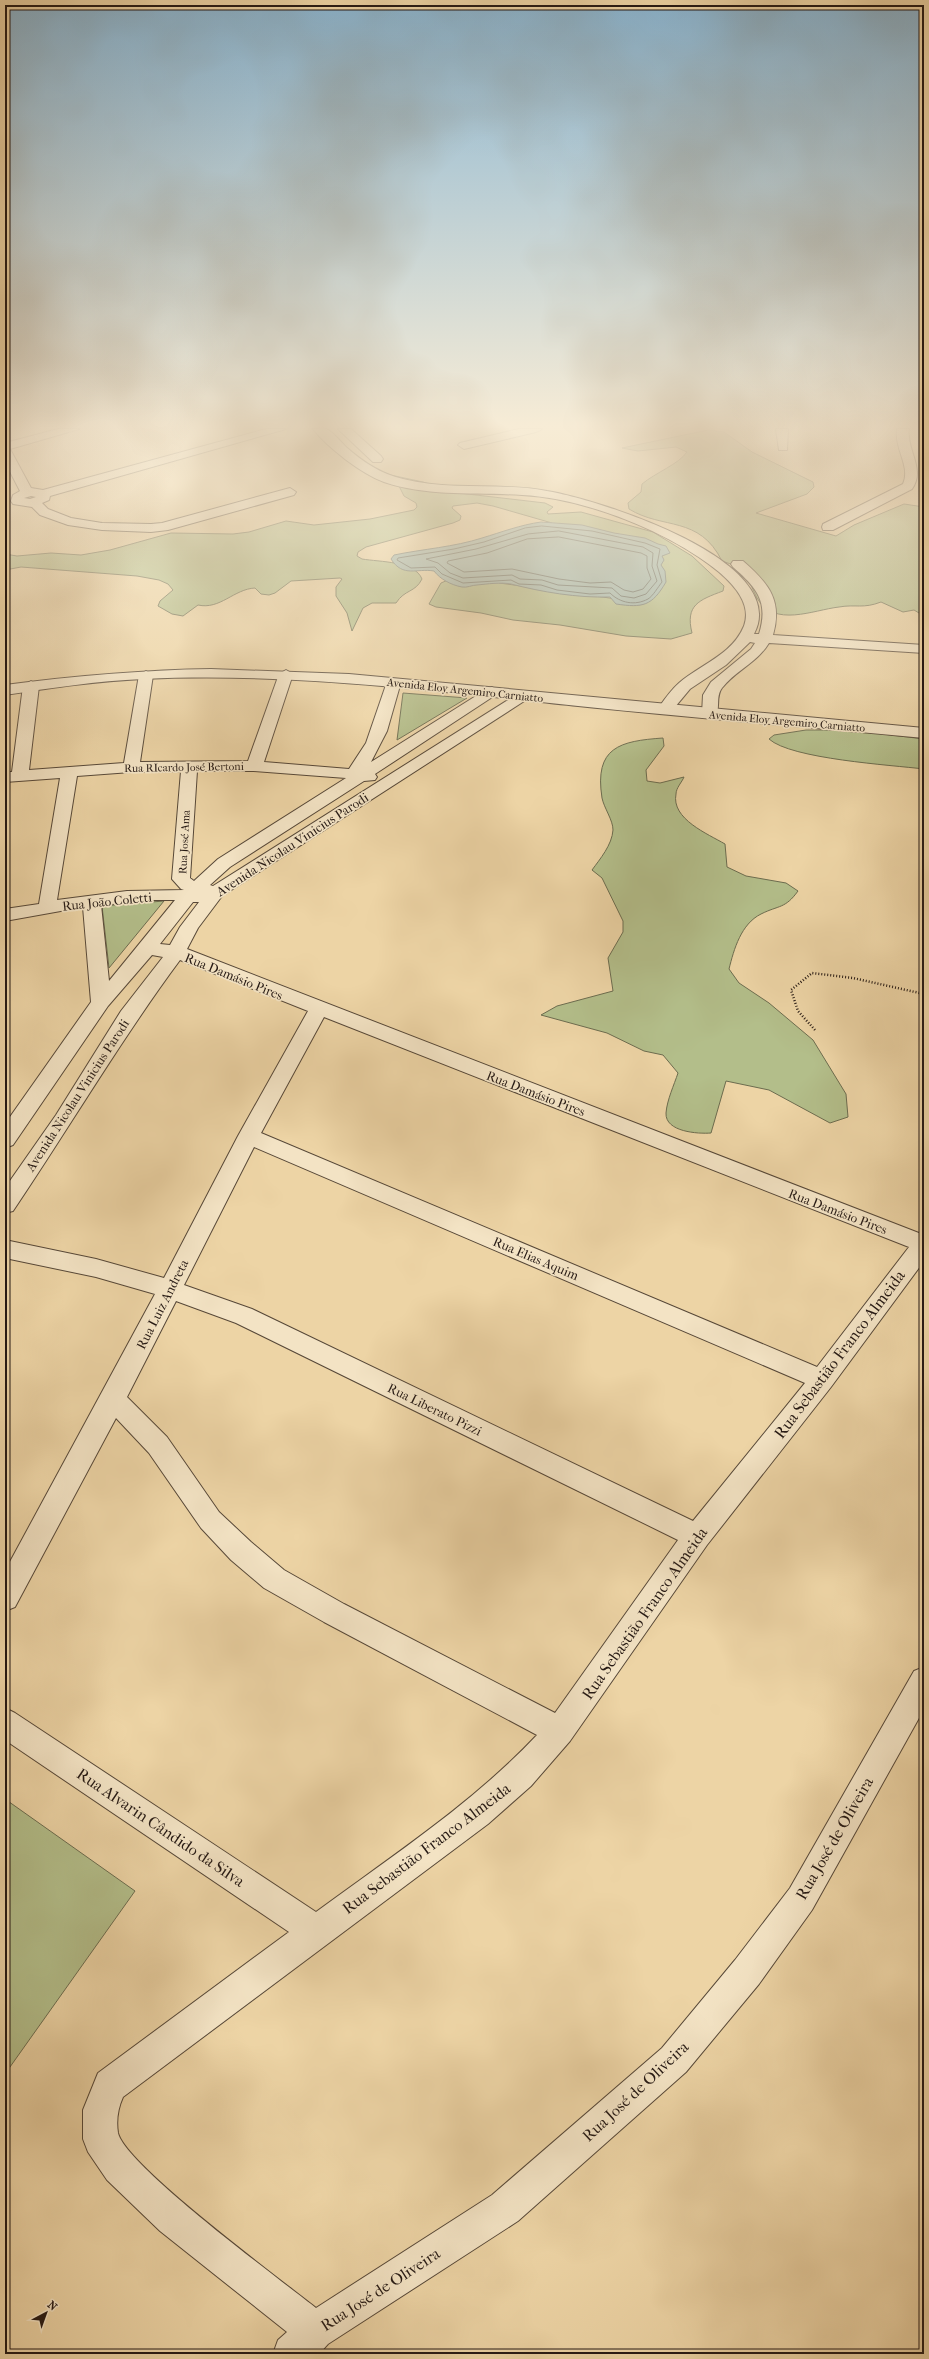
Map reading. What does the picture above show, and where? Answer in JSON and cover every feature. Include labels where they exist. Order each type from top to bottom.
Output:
[{"type":"street","points":[[665,710],[671,698],[680,687],[725,661],[751,626],[753,608],[744,588],[720,564],[675,539]]},
{"type":"street","points":[[699,539],[730,557],[750,574],[764,591],[769,622],[765,639],[752,657],[719,681],[711,691],[710,714]]},
{"type":"street","points":[[744,637],[924,649]]},
{"type":"street","points":[[254,766],[286,674]]},
{"type":"street","name":"Avenida Eloy Argemiro Carniatto","points":[[5,690],[86,678],[146,675],[286,674],[335,676],[665,710],[924,733]]},
{"type":"street","points":[[131,767],[146,675]]},
{"type":"street","points":[[358,775],[374,745],[393,682]]},
{"type":"street","points":[[12,776],[31,686]]},
{"type":"street","name":"Avenida Nicolau Vinicius Parodi","points":[[5,1140],[13,1118],[101,1002],[147,949],[202,894],[224,863],[358,775],[492,692]]},
{"type":"street","name":"Avenida Nicolau Vinicius Parodi","points":[[5,1205],[63,1120],[128,1016],[176,952],[189,927],[202,894],[385,783],[524,696]]},
{"type":"street","name":"Rua RIcardo José Bertoni","points":[[12,776],[131,767],[189,768],[254,766],[322,770],[358,775],[385,783]]},
{"type":"street","name":"Rua José Ama","points":[[189,768],[181,879],[184,884],[202,894]]},
{"type":"street","points":[[47,908],[69,772]]},
{"type":"street","name":"Rua João Coletti","points":[[5,915],[92,902],[149,896],[202,894]]},
{"type":"street","points":[[92,902],[101,1002]]},
{"type":"street","name":"Rua Damásio Pires","points":[[147,949],[176,952],[924,1244]]},
{"type":"street","name":"Rua Luiz Andreta","points":[[5,1598],[113,1399],[250,1136],[319,1009]]},
{"type":"street","points":[[13,1118],[63,1120]]},
{"type":"street","name":"Rua Elias Aquim","points":[[250,1136],[822,1380]]},
{"type":"street","name":"Rua Sebastião Franco Almeida","points":[[303,2343],[120,2167],[102,2139],[100,2110],[110,2085],[476,1813],[520,1775],[560,1731],[697,1536],[822,1380],[924,1244]]},
{"type":"street","name":"Rua Liberato Pizzi","points":[[5,1250],[57,1258],[170,1290],[244,1316],[697,1536]]},
{"type":"street","points":[[113,1399],[158,1445],[210,1520],[240,1552],[274,1579],[334,1613],[560,1731]]},
{"type":"street","name":"Rua José de Oliveira","points":[[303,2343],[505,2208],[674,2060],[748,1972],[801,1899],[921,1692]]},
{"type":"street","name":"Rua Alvarin Cândido da Silva","points":[[5,1723],[316,1931]]},
{"type":"path","points":[[815,1030],[798,1011],[791,990],[812,973],[853,978],[924,994]]},
{"type":"green space","points":[[149,539],[395,539],[366,547],[358,552],[357,556],[362,559],[396,563],[405,566],[418,573],[422,579],[416,587],[403,595],[396,603],[372,603],[363,608],[352,631],[347,613],[336,596],[336,587],[342,579],[340,578],[291,581],[275,593],[269,595],[261,594],[255,588],[247,589],[213,605],[198,605],[183,616],[172,614],[158,606],[160,601],[173,590],[168,584],[159,580],[137,576],[21,567],[5,570],[5,554],[17,556],[51,553],[81,555],[110,550]]},
{"type":"green space","points":[[566,539],[665,539],[692,556],[724,586],[723,591],[707,597],[692,610],[690,624],[692,633],[671,639],[626,636],[560,625],[513,620],[481,613],[436,607],[429,604],[441,583],[455,577],[617,599]]},
{"type":"green space","points":[[706,539],[924,539],[924,616],[914,610],[903,612],[881,602],[864,606],[845,606],[795,615],[784,615],[773,612],[764,607],[757,598],[745,569],[722,561],[713,546]]},
{"type":"green space","points":[[403,693],[467,698],[397,740]]},
{"type":"green space","points":[[806,730],[850,730],[924,739],[924,769],[842,760],[798,752],[781,746],[769,739],[774,735]]},
{"type":"green space","points":[[663,738],[664,746],[646,770],[647,781],[660,783],[684,777],[676,792],[676,803],[679,811],[692,825],[725,844],[727,867],[746,876],[786,883],[798,891],[785,904],[761,914],[748,924],[736,945],[729,969],[739,983],[769,1003],[813,1040],[846,1094],[848,1117],[830,1123],[769,1090],[726,1081],[711,1133],[691,1132],[676,1128],[667,1119],[666,1113],[678,1073],[663,1055],[644,1051],[607,1033],[541,1015],[557,1006],[613,991],[608,958],[623,932],[623,921],[602,878],[592,870],[608,846],[613,830],[612,822],[602,798],[602,768],[606,757],[613,750],[623,745],[634,741]]},
{"type":"green space","points":[[164,901],[109,968],[102,906]]},
{"type":"green space","points":[[5,1799],[135,1891],[5,2074]]},
{"type":"water","points":[[478,539],[647,539],[666,546],[670,553],[662,556],[664,560],[661,565],[665,571],[666,582],[661,590],[651,601],[646,604],[633,606],[616,604],[610,597],[585,597],[560,594],[507,583],[462,587],[454,585],[439,577],[434,571],[405,570],[396,565],[391,559],[394,555],[461,544]]}]
